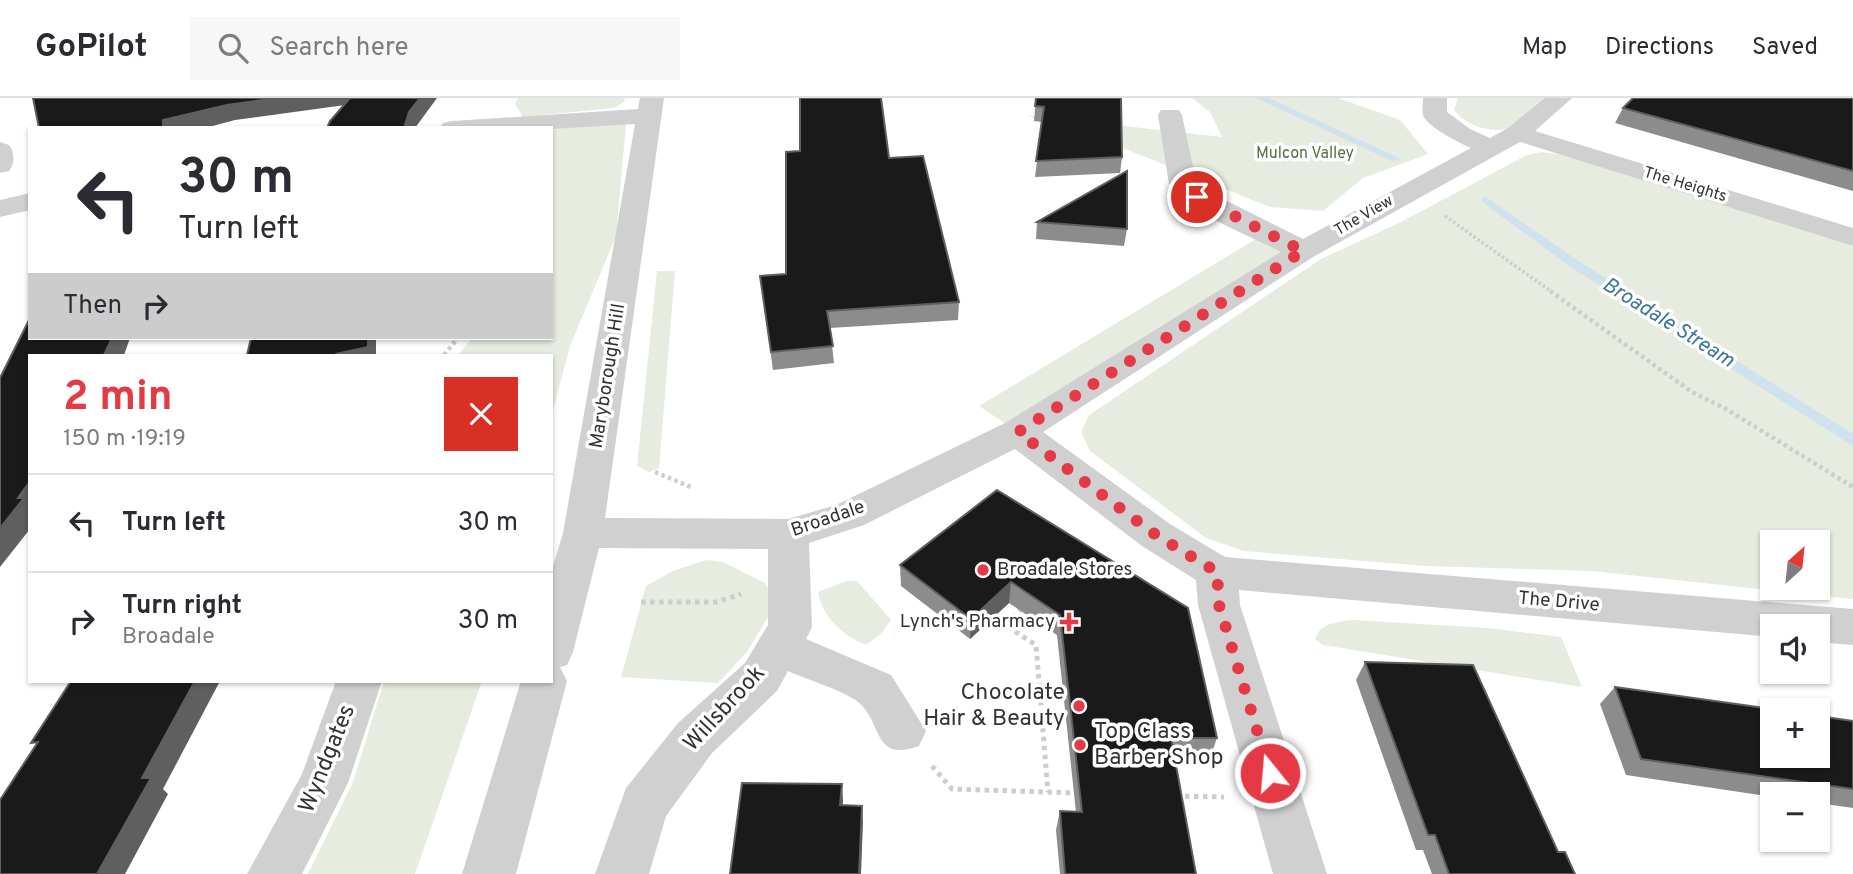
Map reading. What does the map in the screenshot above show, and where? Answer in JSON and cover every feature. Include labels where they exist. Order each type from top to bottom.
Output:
[{"type":"street","points":[[503,98],[491,126],[651,107]]},
{"type":"street","points":[[1435,98],[1435,115],[1461,134],[1490,147]]},
{"type":"street","points":[[1418,185],[1517,133],[1560,98]]},
{"type":"street","name":"Maryborough Hill","points":[[553,645],[583,533],[651,107]]},
{"type":"street","points":[[1170,115],[1183,184],[1197,197],[1303,251]]},
{"type":"street","name":"The Heights","points":[[1517,133],[1853,237]]},
{"type":"street","points":[[0,150],[0,165]]},
{"type":"street","name":"The View","points":[[1049,410],[1303,251],[1418,185]]},
{"type":"street","points":[[0,209],[28,202]]},
{"type":"street","name":"Broadale","points":[[583,533],[788,552],[850,515],[1018,432],[1049,410]]},
{"type":"street","points":[[1018,432],[1156,535],[1217,572],[1219,605],[1300,874]]},
{"type":"street","name":"Willsbrook","points":[[622,874],[644,805],[695,738],[761,677],[790,627],[788,552]]},
{"type":"street","name":"The Drive","points":[[1217,572],[1853,627]]},
{"type":"street","points":[[779,647],[875,690],[902,730]]},
{"type":"street","name":"Wyndgates","points":[[274,874],[323,783],[358,683]]},
{"type":"street","points":[[489,874],[543,683]]},
{"type":"path","points":[[1418,185],[1465,232],[1692,393],[1726,409],[1853,487]]},
{"type":"path","points":[[445,354],[456,340]]},
{"type":"path","points":[[640,602],[717,602],[746,593],[788,552]]},
{"type":"path","points":[[1025,606],[1005,625],[1036,645],[1048,792]]},
{"type":"path","points":[[902,730],[952,789],[1088,793]]},
{"type":"path","points":[[1169,795],[1278,799]]},
{"type":"green space","points":[[518,98],[625,98],[624,102],[614,108],[523,117],[515,104]]},
{"type":"green space","name":"Mulcon Valley","points":[[1192,98],[1338,98],[1400,120],[1428,154],[1363,178],[1323,211],[1270,207],[1128,150],[1026,115],[1222,137],[1210,112]]},
{"type":"green space","points":[[1458,98],[1549,98],[1514,126],[1490,130],[1473,125],[1459,116],[1454,110]]},
{"type":"green space","points":[[626,124],[616,236],[570,346],[553,410],[553,354],[459,354],[470,340],[553,340],[553,128]]},
{"type":"green space","points":[[1541,152],[1562,155],[1853,246],[1853,599],[1830,597],[1830,530],[1760,530],[1760,589],[1592,571],[1425,566],[1244,551],[1206,538],[1090,451],[1081,432],[1089,415],[1321,259],[1399,223],[1527,155]]},
{"type":"green space","points":[[1266,233],[1303,251],[1018,432],[979,406]]},
{"type":"green space","points":[[657,271],[675,271],[659,468],[649,472],[637,466]]},
{"type":"green space","points":[[706,560],[723,562],[765,583],[776,604],[746,653],[718,683],[621,677],[646,586],[673,571]]},
{"type":"green space","points":[[847,581],[857,581],[891,620],[881,634],[866,645],[842,631],[829,618],[818,592]]},
{"type":"green space","points":[[1352,620],[1488,628],[1561,637],[1582,687],[1323,645],[1315,639],[1325,626]]},
{"type":"green space","points":[[383,683],[481,683],[415,874],[308,874],[353,782]]},
{"type":"building","points":[[33,98],[277,98],[227,105],[163,120],[163,126],[39,126]]},
{"type":"building","points":[[350,98],[420,98],[409,112],[405,126],[328,126]]},
{"type":"building","points":[[800,98],[881,98],[889,158],[923,156],[959,302],[827,311],[833,346],[771,352],[760,276],[786,274],[786,152],[800,151]]},
{"type":"building","points":[[1036,98],[1121,98],[1122,157],[1036,161],[1044,107],[1035,106]]},
{"type":"building","points":[[1633,98],[1853,98],[1853,171],[1623,108]]},
{"type":"building","points":[[1127,171],[1127,229],[1037,222]]},
{"type":"building","points":[[28,322],[28,340],[111,340],[104,354],[28,354],[28,484],[18,498],[24,498],[0,528],[0,378]]},
{"type":"building","points":[[251,340],[368,340],[368,347],[336,354],[247,354]]},
{"type":"building","points":[[997,490],[1188,608],[1217,738],[1171,738],[1196,874],[1065,874],[1060,811],[1082,812],[1060,615],[1011,582],[971,619],[900,565]]},
{"type":"building","points":[[1365,662],[1473,665],[1558,852],[1565,852],[1575,874],[1449,874],[1435,835],[1428,835]]},
{"type":"building","points":[[70,683],[194,683],[142,778],[151,778],[97,874],[0,874],[0,800],[38,742],[31,743]]},
{"type":"building","points":[[1615,687],[1760,707],[1760,768],[1830,768],[1830,718],[1853,721],[1853,789],[1830,786],[1830,782],[1804,782],[1641,759]]},
{"type":"building","points":[[742,783],[842,784],[840,805],[862,806],[859,874],[730,874]]},
{"type":"waterway","name":"Broadale Stream","points":[[1261,98],[1396,159]]},
{"type":"waterway","name":"Broadale Stream","points":[[1486,200],[1576,265],[1853,441]]},
{"type":"place","name":"Broadale Stores","points":[[983,570]]},
{"type":"place","name":"Lynch's Pharmacy","points":[[1069,622]]},
{"type":"place","name":"Chocolate Hair & Beauty","points":[[1079,706]]},
{"type":"place","name":"Top Class Barber Shop","points":[[1080,745]]},
{"type":"route","points":[[1197,197],[1303,251],[1018,432],[1156,535],[1217,572],[1219,605],[1270,773]]}]
